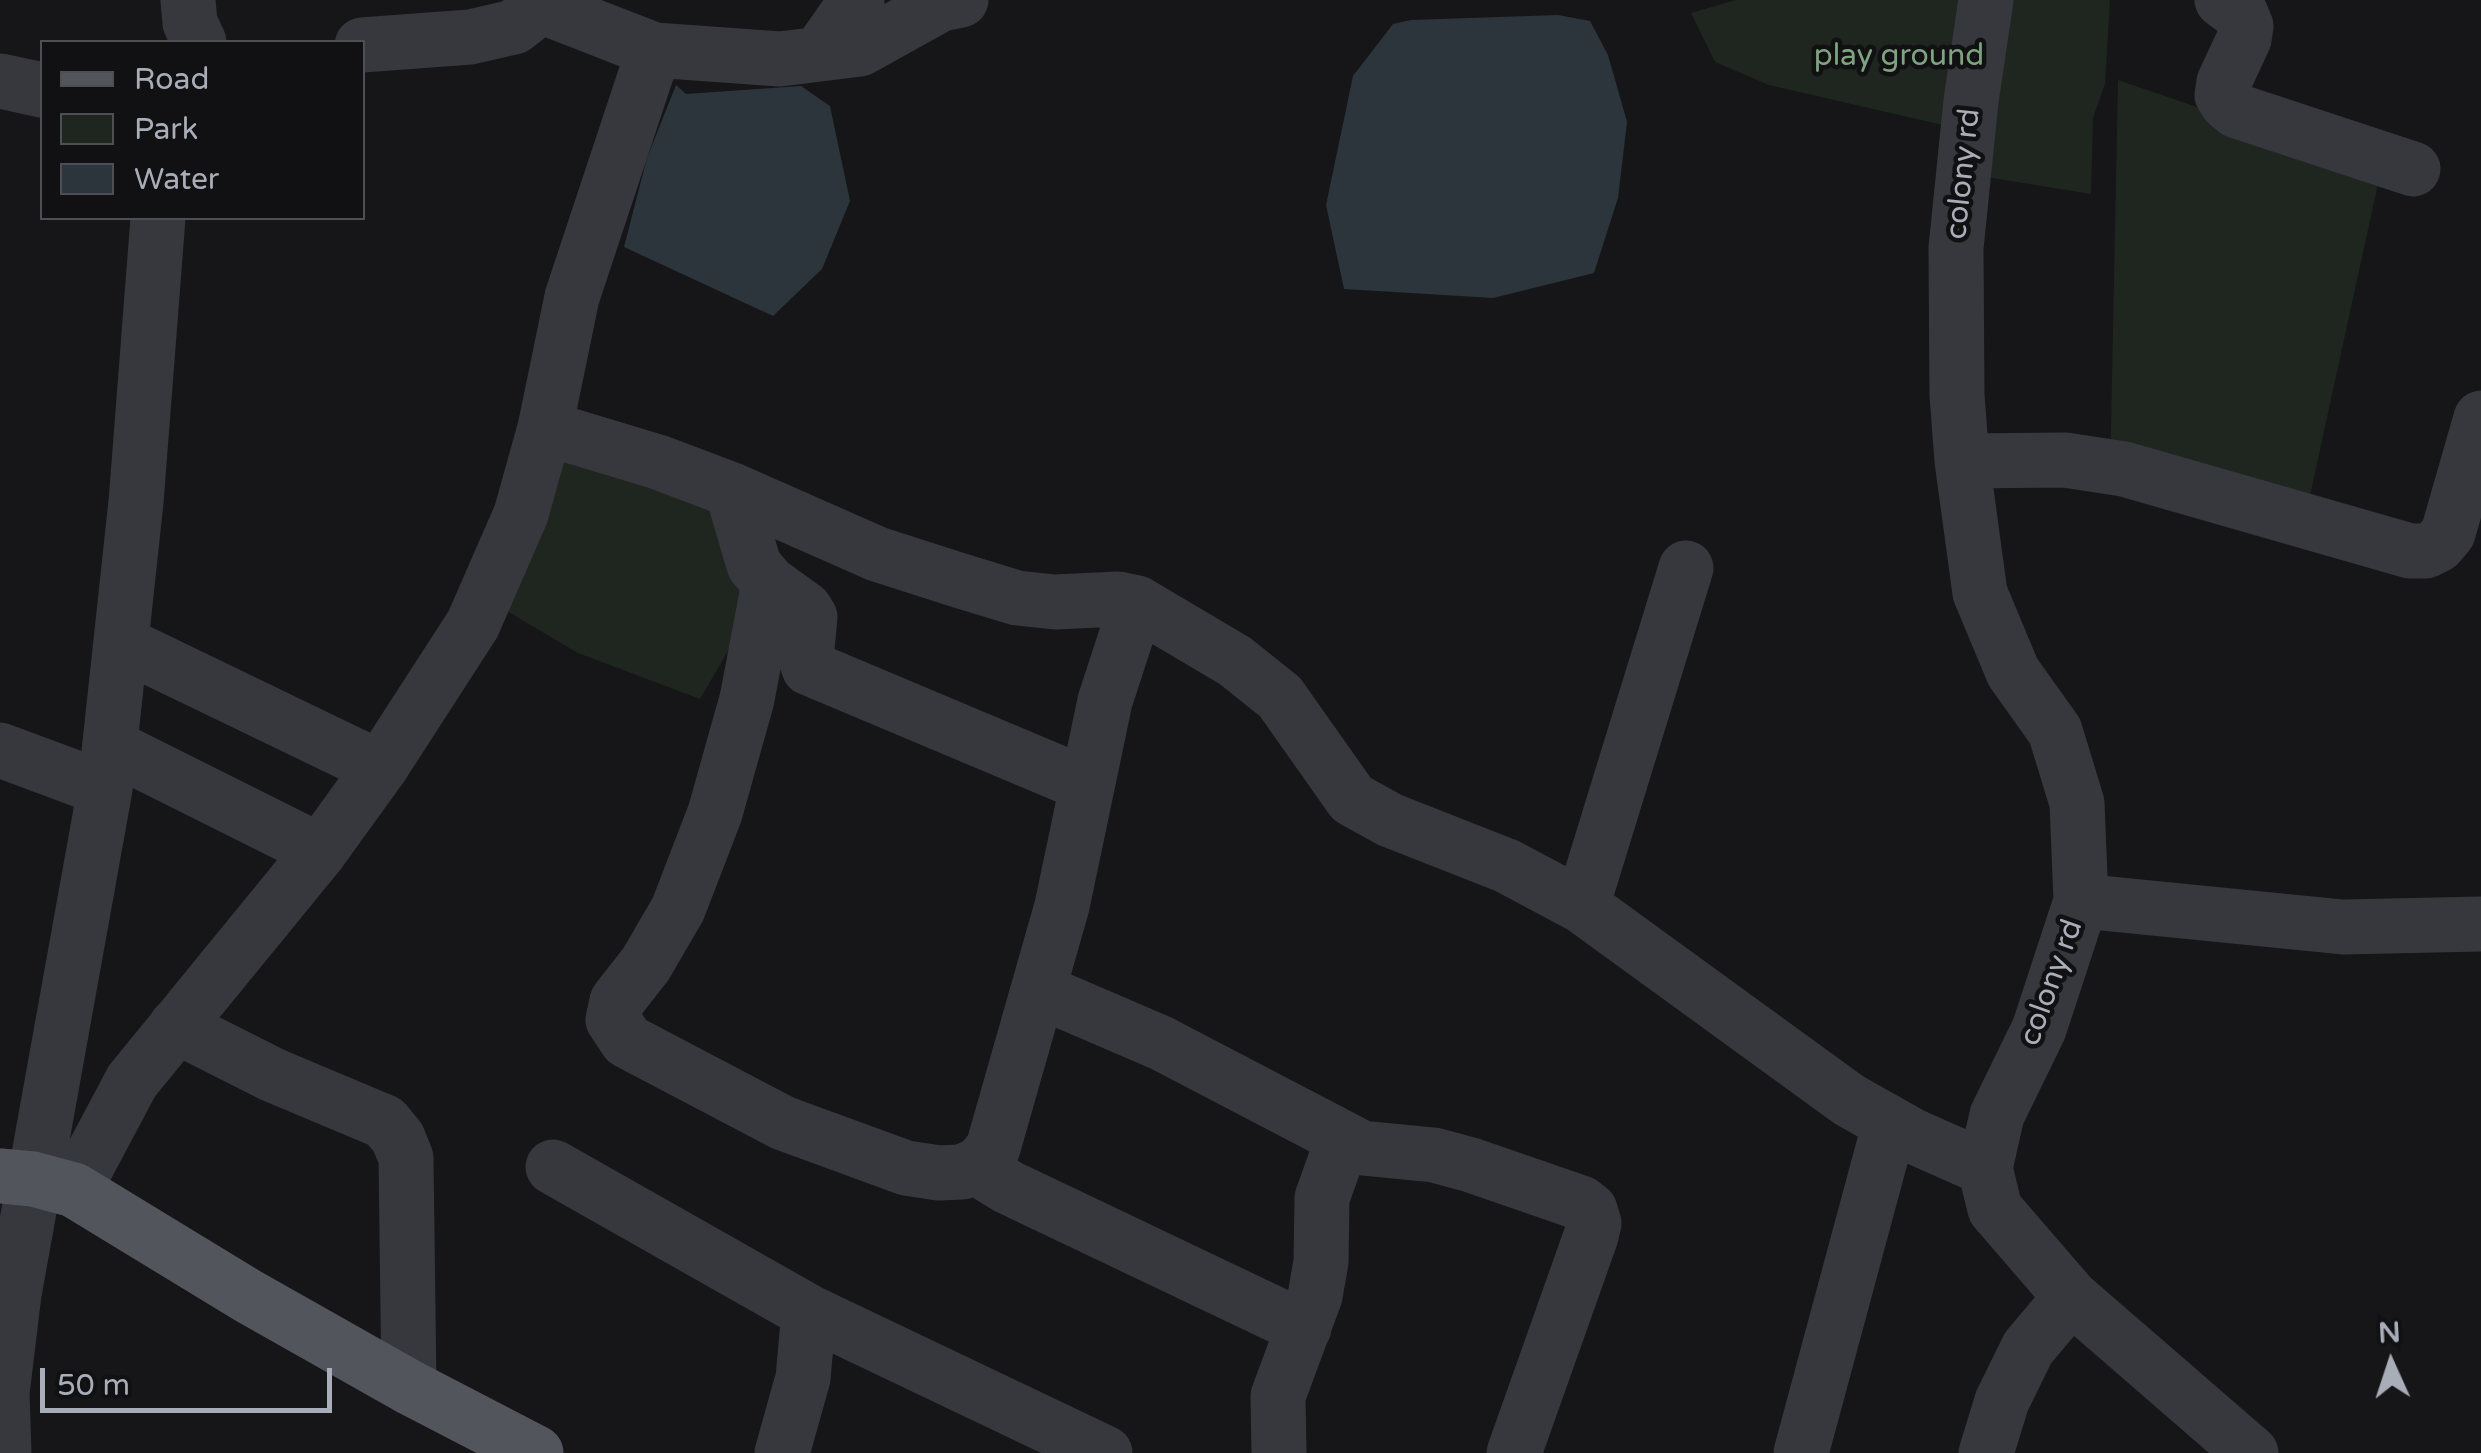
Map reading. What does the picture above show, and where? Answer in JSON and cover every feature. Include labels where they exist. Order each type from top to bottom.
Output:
[{"type":"main road","points":[[29,1167],[409,1387],[536,1453]]},
{"type":"street","points":[[188,0],[190,24],[198,40]]},
{"type":"street","points":[[818,54],[857,0]]},
{"type":"street","points":[[365,45],[470,37],[514,26],[542,3],[654,50],[752,58],[818,54],[860,49],[941,4],[961,0]]},
{"type":"street","name":"colony rd","points":[[1986,0],[1956,248],[1957,396],[1962,461],[1980,593],[2013,672],[2056,730],[2077,803],[2081,901],[2039,1029],[1997,1115],[1985,1168],[1994,1210],[2071,1297],[2251,1453]]},
{"type":"street","points":[[2222,0],[2241,14],[2246,26],[2224,82],[2222,94],[2227,104],[2237,111],[2413,169]]},
{"type":"street","points":[[29,1167],[132,1080],[320,852],[380,768],[473,624],[521,514],[545,428],[572,297],[654,50]]},
{"type":"street","points":[[0,80],[40,90]]},
{"type":"street","points":[[4,1453],[2,1392],[29,1167],[107,767],[158,220]]},
{"type":"street","points":[[1962,461],[2065,460],[2124,469],[2410,550],[2426,551],[2448,533],[2481,418]]},
{"type":"street","points":[[545,428],[658,462],[877,554],[1017,598],[1056,602],[1118,599],[1137,603],[1235,661],[1280,697],[1352,799],[1390,820],[1507,866],[1582,906],[1849,1100],[1985,1168]]},
{"type":"street","points":[[732,490],[754,565],[810,617],[806,659],[809,668],[1086,784]]},
{"type":"street","points":[[1582,906],[1686,568]]},
{"type":"street","points":[[769,583],[746,699],[715,813],[678,910],[646,964],[618,1001],[613,1020],[628,1041],[783,1122],[906,1168],[939,1173],[962,1172],[980,1164],[993,1148],[1062,906],[1116,660],[1137,603]]},
{"type":"street","points":[[121,642],[380,768]]},
{"type":"street","points":[[2,756],[107,767],[320,852]]},
{"type":"street","points":[[2081,901],[2343,927],[2481,924]]},
{"type":"street","points":[[1040,991],[1162,1043],[1343,1139],[1374,1150],[1434,1156],[1471,1165],[1581,1203],[1590,1210],[1594,1223],[1591,1236],[1514,1453]]},
{"type":"street","points":[[176,1026],[272,1075],[384,1122],[398,1138],[406,1158],[409,1387]]},
{"type":"street","points":[[1801,1453],[1890,1123]]},
{"type":"street","points":[[1279,1453],[1278,1396],[1315,1296],[1321,1262],[1322,1198],[1343,1139]]},
{"type":"street","points":[[980,1164],[1008,1187],[1304,1328]]},
{"type":"street","points":[[554,1167],[1034,1438],[1106,1453]]},
{"type":"street","points":[[1986,1453],[2002,1401],[2028,1348],[2071,1297]]},
{"type":"street","points":[[782,1453],[802,1378],[809,1312]]},
{"type":"green space","name":"play ground","points":[[1736,0],[1959,0],[1947,126],[1769,85],[1715,62],[1691,13]]},
{"type":"green space","points":[[1991,0],[2110,0],[2105,84],[2093,118],[2091,194],[1980,176]]},
{"type":"green space","points":[[2118,80],[2381,170],[2299,546],[2110,478]]},
{"type":"green space","points":[[548,451],[763,522],[731,646],[700,699],[578,653],[493,603]]},
{"type":"water","points":[[1558,15],[1590,21],[1608,55],[1627,122],[1618,198],[1594,273],[1493,298],[1344,289],[1326,205],[1353,76],[1393,24],[1411,20]]},
{"type":"water","points":[[676,85],[686,94],[801,86],[830,106],[850,201],[822,269],[773,316],[624,247],[647,158]]}]
